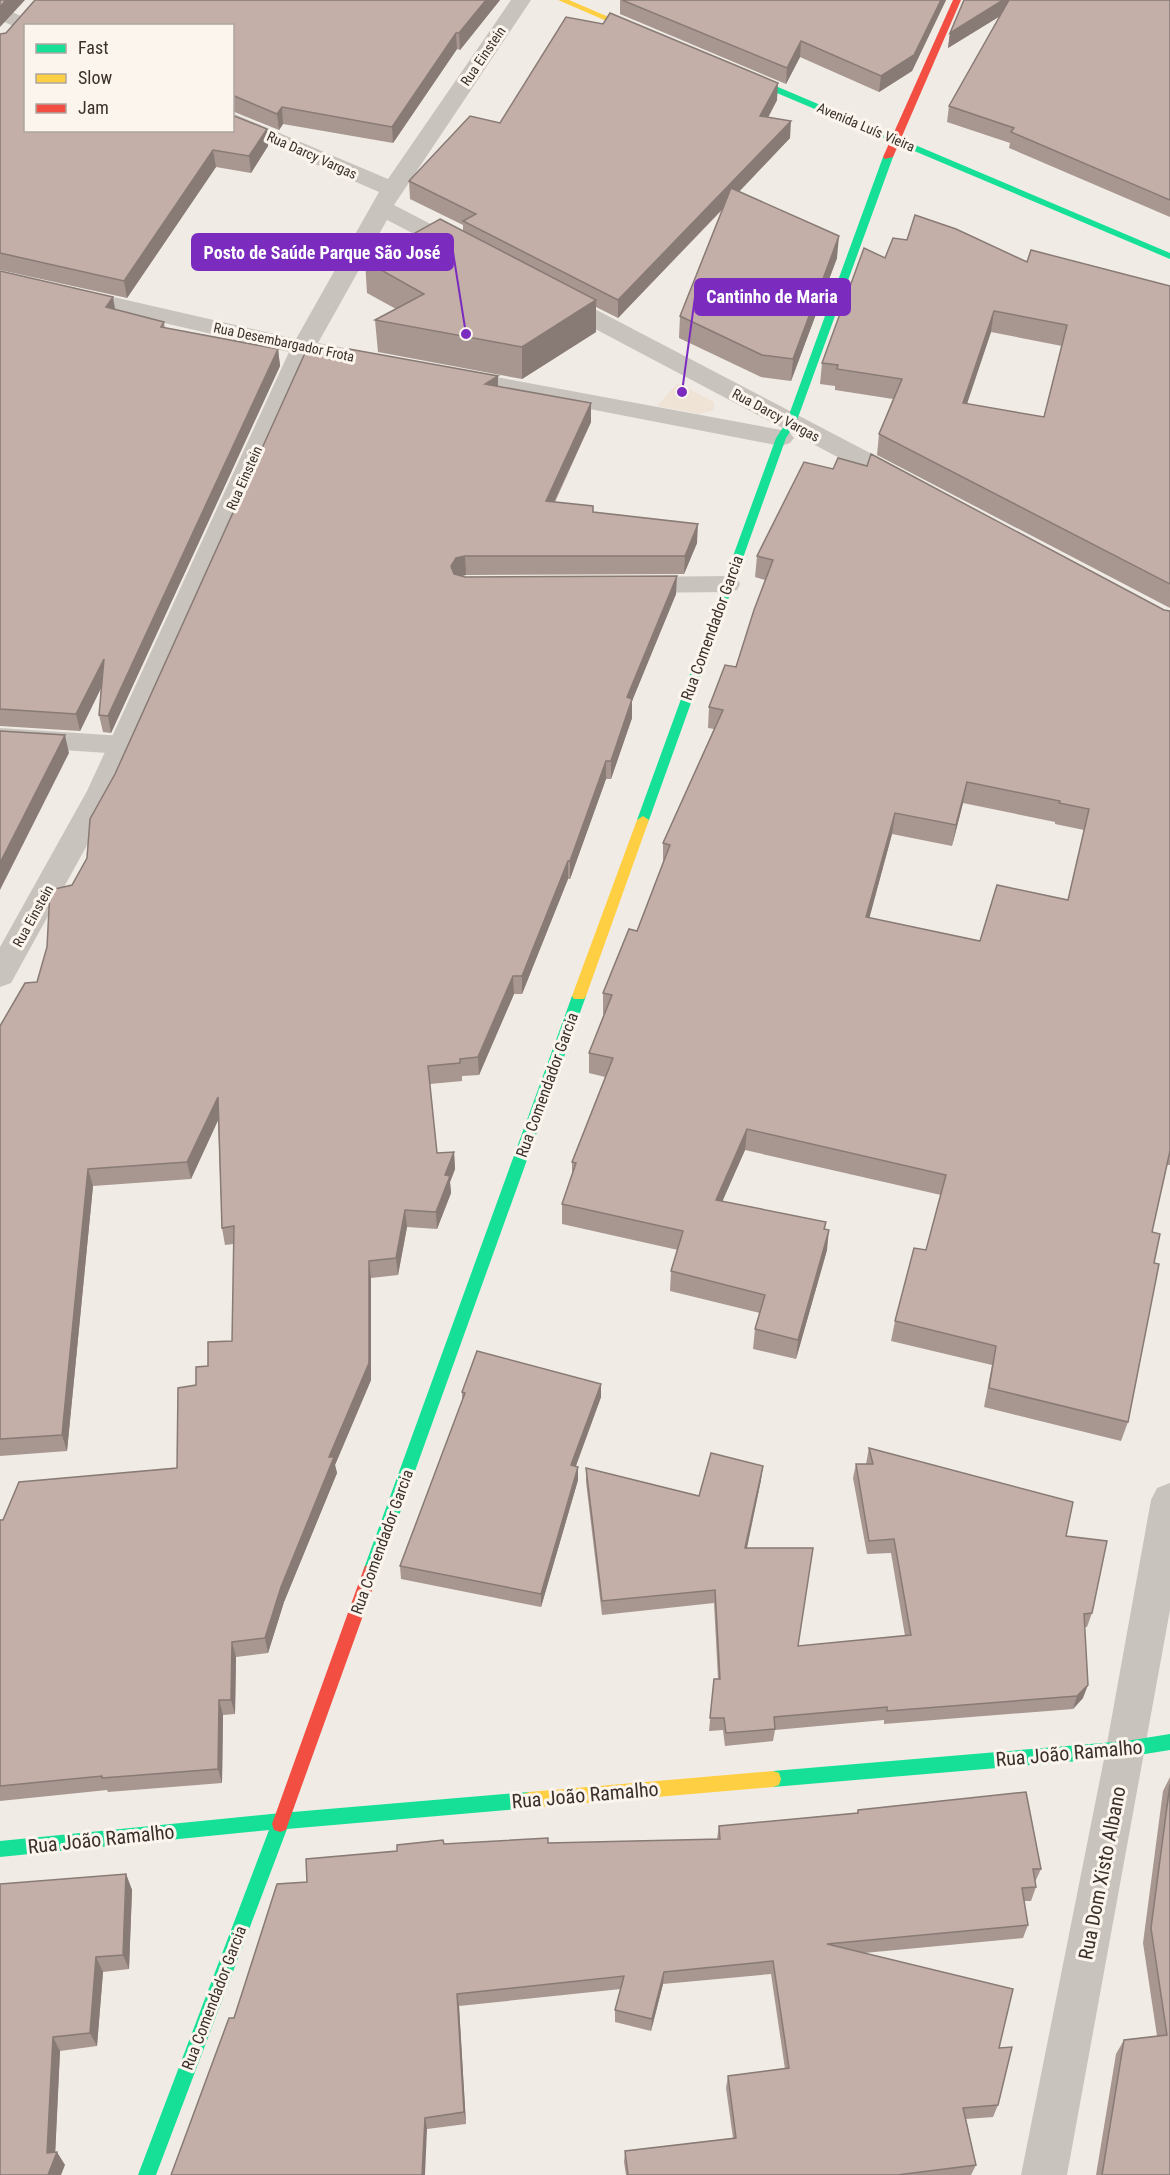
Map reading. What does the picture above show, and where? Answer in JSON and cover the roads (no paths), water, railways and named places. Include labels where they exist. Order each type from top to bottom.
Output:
[{"type":"street","name":"Rua Einstein","points":[[0,975],[102,791],[303,348],[387,198],[521,0]]},
{"type":"street","points":[[562,0],[659,40]]},
{"type":"street","name":"Rua Comendador Garcia","points":[[147,2175],[281,1821],[728,585],[895,139],[957,0]]},
{"type":"street","name":"Avenida Luís Vieira","points":[[723,67],[1170,256]]},
{"type":"street","name":"Rua Darcy Vargas","points":[[234,121],[387,198],[486,262]]},
{"type":"street","name":"Rua Desembargador Frota","points":[[0,278],[303,348],[420,370],[786,431]]},
{"type":"street","name":"Rua Darcy Vargas","points":[[539,290],[786,431],[925,492]]},
{"type":"street","name":"Rua Dom Xisto Albano","points":[[1044,2175],[1126,1749],[1170,1500]]},
{"type":"street","name":"Rua João Ramalho","points":[[0,1849],[281,1821],[1126,1749],[1170,1742]]},
{"type":"lane","points":[[609,585],[728,585]]},
{"type":"lane","points":[[0,737],[123,745]]},
{"type":"place","name":"Posto de Saúde Parque São José","points":[[466,334]]},
{"type":"place","name":"Cantinho de Maria","points":[[682,392]]}]
